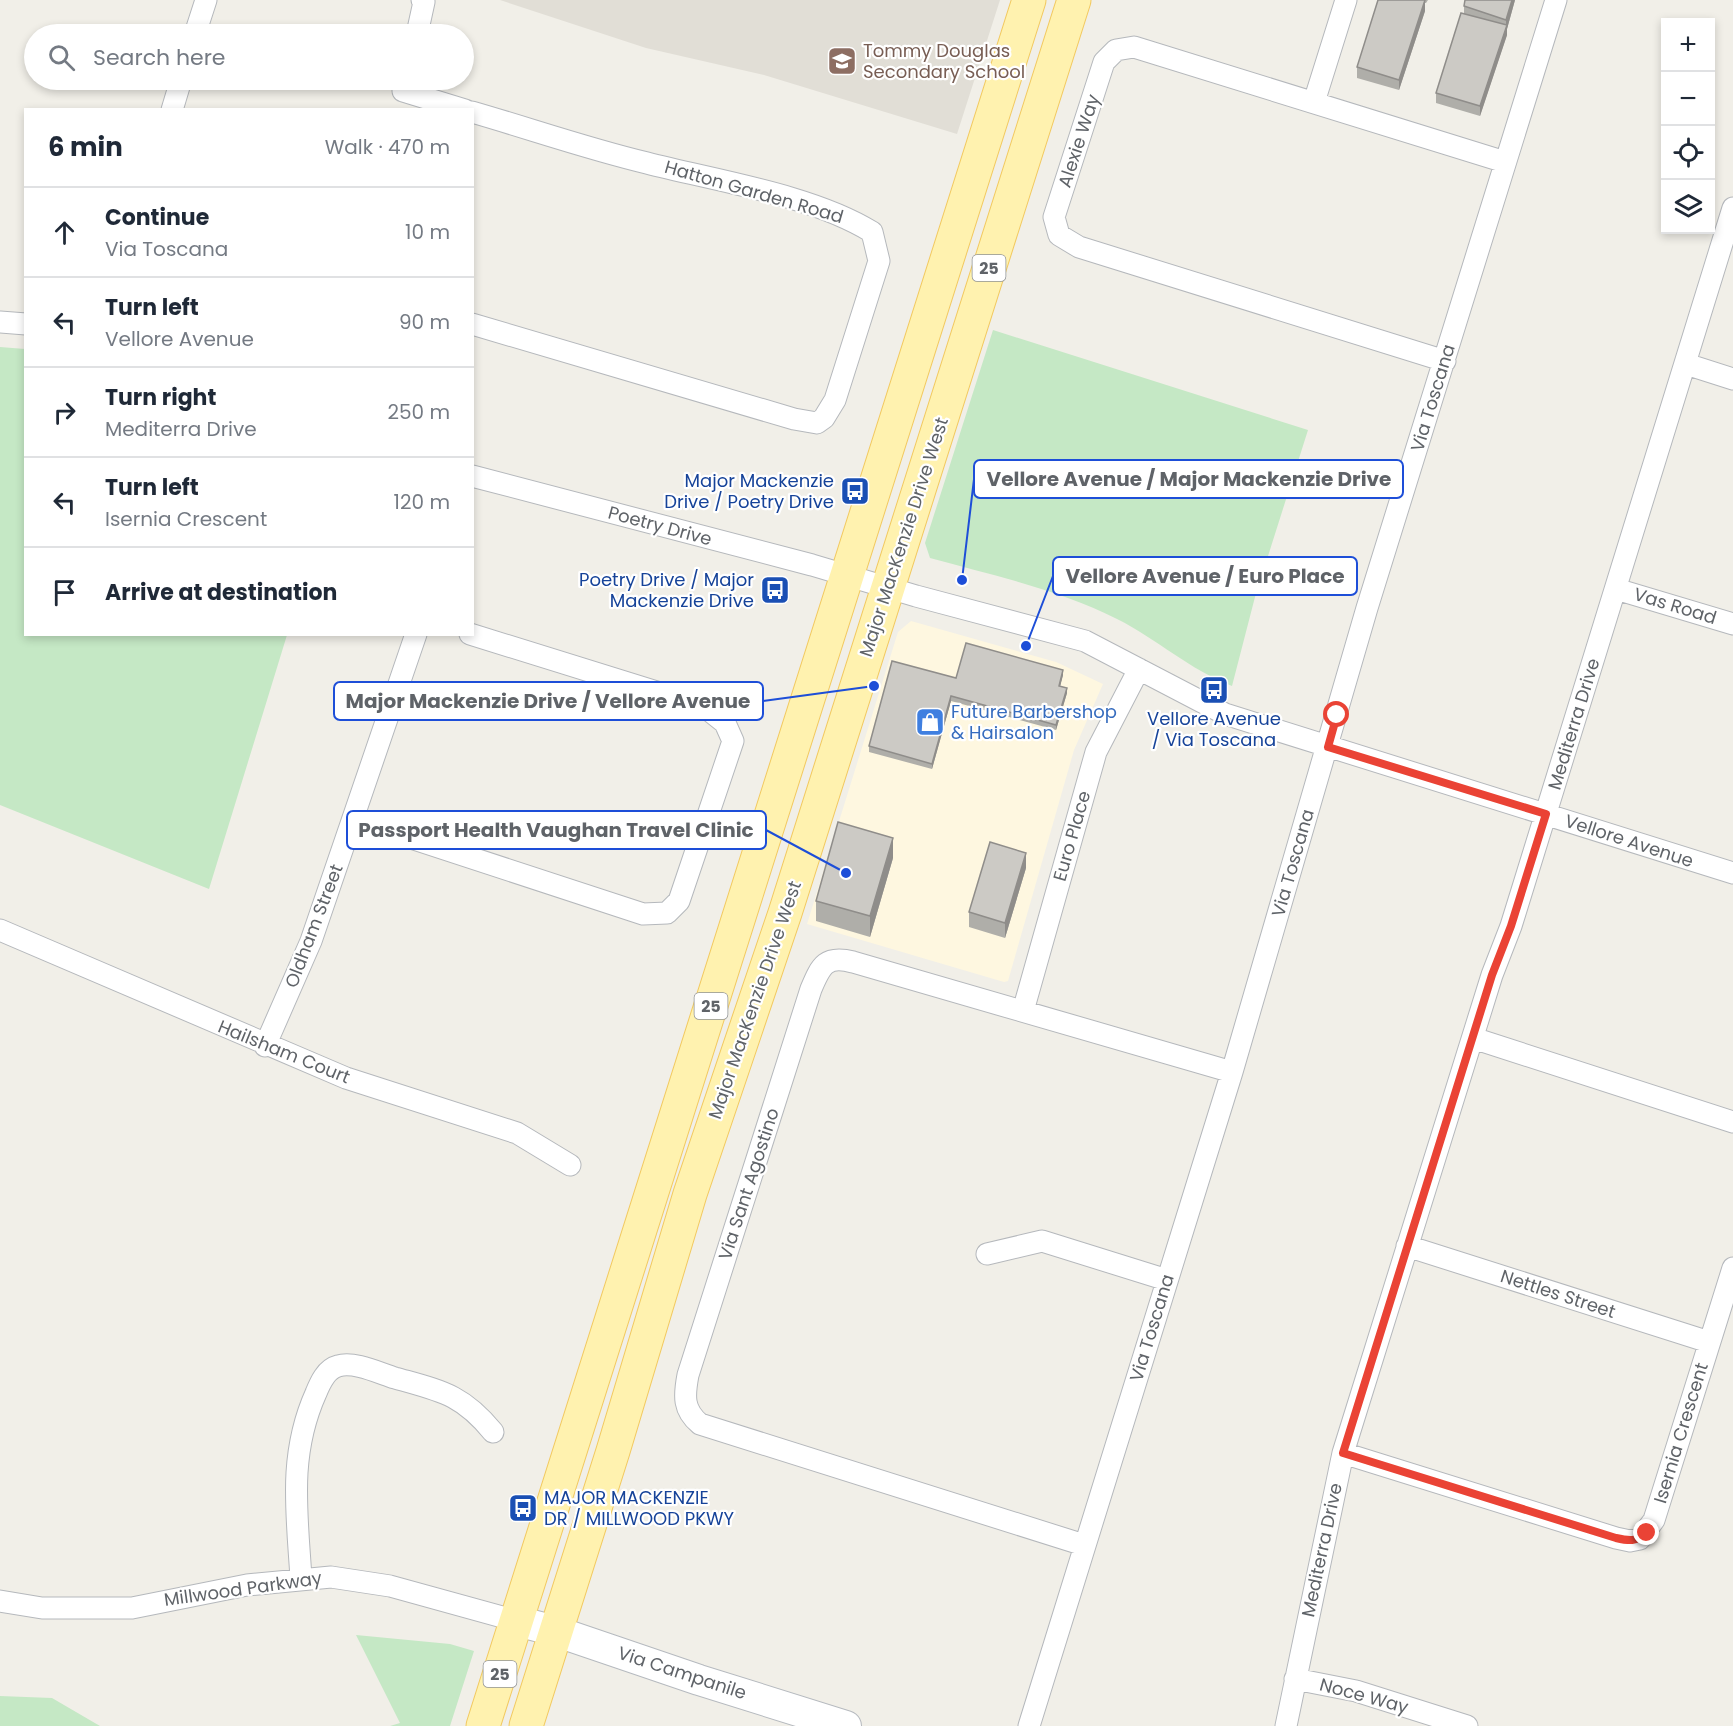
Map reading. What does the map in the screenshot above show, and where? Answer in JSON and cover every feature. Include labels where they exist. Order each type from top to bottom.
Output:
[{"type":"main road","name":"Major MacKenzie Drive West","points":[[483,1726],[1029,0]]},
{"type":"main road","name":"Major MacKenzie Drive West","points":[[526,1726],[610,1462],[690,1194],[786,913],[1074,0]]},
{"type":"street","points":[[198,24],[206,0]]},
{"type":"street","points":[[419,24],[424,2],[422,0]]},
{"type":"street","points":[[1314,102],[1346,0]]},
{"type":"street","name":"Via Toscana","points":[[1029,1726],[1232,1072],[1367,608],[1556,0]]},
{"type":"street","name":"Alexie Way","points":[[1445,361],[1079,247],[1059,235],[1054,218],[1104,62],[1116,50],[1134,47],[1505,162]]},
{"type":"street","points":[[173,108],[178,90]]},
{"type":"street","points":[[402,93],[458,108]]},
{"type":"street","name":"Hatton Garden Road","points":[[474,113],[646,163],[730,182],[848,218],[873,232],[879,261],[835,400],[824,418],[817,423],[794,419],[474,325]]},
{"type":"street","name":"Mediterra Drive","points":[[1286,1726],[1343,1453],[1546,814],[1733,208]]},
{"type":"street","points":[[0,322],[24,324]]},
{"type":"street","points":[[1686,364],[1733,379]]},
{"type":"street","name":"Poetry Drive","points":[[474,478],[847,575]]},
{"type":"street","name":"Vellore Avenue","points":[[847,575],[1085,642],[1209,708],[1733,873]]},
{"type":"street","name":"Vas Road","points":[[1616,589],[1733,624]]},
{"type":"street","points":[[353,819],[643,914],[667,913],[679,901],[733,741],[725,723],[705,707],[474,635]]},
{"type":"street","name":"Oldham Street","points":[[265,1046],[311,941],[415,636]]},
{"type":"street","name":"Euro Place","points":[[1023,1011],[1096,752],[1139,669]]},
{"type":"street","name":"Hailsham Court","points":[[0,930],[265,1046],[346,1078],[518,1133],[570,1165]]},
{"type":"street","name":"Via Sant Agostino","points":[[1084,1545],[712,1429],[690,1416],[685,1405],[688,1375],[812,988],[825,964],[835,958],[1232,1072]]},
{"type":"street","points":[[1473,1038],[1733,1122]]},
{"type":"street","points":[[987,1254],[1042,1241],[1167,1280]]},
{"type":"street","name":"Nettles Street","points":[[1407,1246],[1709,1342]]},
{"type":"street","name":"Isernia Crescent","points":[[1343,1453],[1616,1538],[1630,1541],[1640,1539],[1654,1520],[1733,1268]]},
{"type":"street","points":[[300,1578],[296,1478],[299,1437],[320,1385],[334,1367],[341,1365],[359,1367],[453,1396],[478,1414],[492,1432]]},
{"type":"street","name":"Millwood Parkway","points":[[0,1601],[42,1608],[132,1608],[178,1597],[300,1578],[358,1579],[517,1622]]},
{"type":"street","name":"Via Campanile","points":[[517,1622],[555,1631],[699,1680],[846,1726]]},
{"type":"street","name":"Noce Way","points":[[1295,1679],[1356,1691],[1467,1726]]},
{"type":"shaded area","name":"Tommy Douglas Secondary School","points":[[500,0],[1000,0],[957,134],[764,75],[646,48]]},
{"type":"shaded area","points":[[911,621],[1056,662],[1103,684],[1074,750],[1008,981],[1004,982],[807,924],[898,632]]},
{"type":"green space","points":[[993,330],[1308,430],[1255,597],[1232,686],[1202,672],[1132,627],[1095,609],[1025,584],[930,558],[925,543]]},
{"type":"green space","points":[[0,347],[24,349],[24,636],[287,636],[209,889],[0,805]]},
{"type":"green space","points":[[356,1635],[450,1644],[474,1651],[450,1726],[390,1726],[400,1723]]},
{"type":"green space","points":[[0,1696],[52,1698],[100,1726],[0,1726]]},
{"type":"building","points":[[1378,0],[1425,0],[1399,80],[1357,67]]},
{"type":"building","points":[[1465,0],[1512,0],[1506,20],[1464,6]]},
{"type":"building","points":[[1461,13],[1507,25],[1480,106],[1436,93]]},
{"type":"building","points":[[966,643],[1063,670],[1059,686],[1067,688],[1056,725],[951,696],[932,764],[869,746],[892,661],[956,678]]},
{"type":"building","points":[[838,822],[893,838],[870,916],[816,901]]},
{"type":"building","points":[[990,842],[1026,853],[1005,923],[969,912]]},
{"type":"place","name":"Tommy Douglas Secondary School","points":[[842,61]]},
{"type":"place","name":"Major Mackenzie Drive / Poetry Drive","points":[[855,491]]},
{"type":"place","name":"Vellore Avenue / Major Mackenzie Drive","points":[[962,580]]},
{"type":"place","name":"Poetry Drive / Major Mackenzie Drive","points":[[775,590]]},
{"type":"place","name":"Vellore Avenue / Euro Place","points":[[1026,646]]},
{"type":"place","name":"Major Mackenzie Drive / Vellore Avenue","points":[[874,686]]},
{"type":"place","name":"Vellore Avenue / Via Toscana","points":[[1214,690]]},
{"type":"place","name":"Future Barbershop & Hairsalon","points":[[930,722]]},
{"type":"place","name":"Passport Health Vaughan Travel Clinic","points":[[846,873]]},
{"type":"place","name":"MAJOR MACKENZIE DR / MILLWOOD PKWY","points":[[523,1508]]},
{"type":"route","points":[[1337,715],[1328,747],[1546,814],[1511,926],[1492,975],[1343,1453],[1616,1538],[1630,1541],[1640,1539],[1647,1533]]}]
